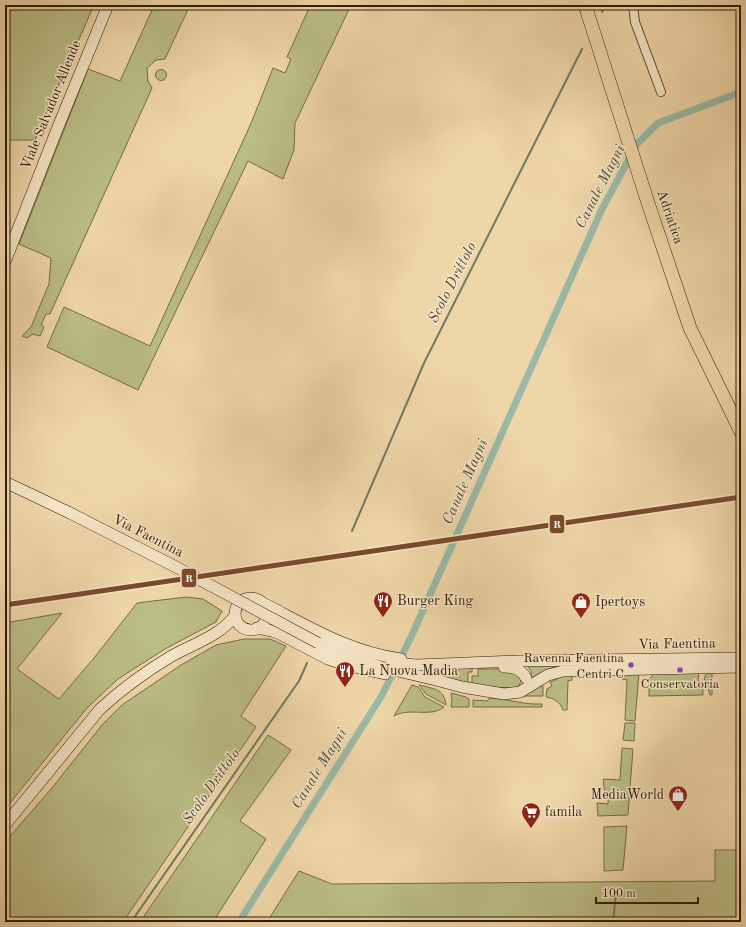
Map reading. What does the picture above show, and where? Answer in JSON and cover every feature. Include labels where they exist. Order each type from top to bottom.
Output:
[{"type":"highway","name":"Adriatica","points":[[585,5],[691,307],[719,372],[741,416]]},
{"type":"highway","name":"Adriatica","points":[[593,5],[648,203],[690,328],[741,432]]},
{"type":"main road","name":"Viale Salvador Allende","points":[[5,262],[58,126],[108,5]]},
{"type":"main road","name":"Via Faentina","points":[[5,482],[176,567],[318,643],[340,653],[383,665],[405,675],[456,692],[484,695],[520,692],[548,675],[563,671],[741,667]]},
{"type":"main road","points":[[245,629],[238,624],[235,612],[240,603],[245,600],[252,599],[263,603],[336,640],[360,650],[383,665]]},
{"type":"main road","points":[[210,637],[245,629],[249,630],[262,625],[266,617],[263,603]]},
{"type":"main road","points":[[5,825],[100,709],[117,693],[170,658],[210,637],[227,625],[235,616]]},
{"type":"main road","points":[[257,628],[280,634],[328,658],[346,665],[383,665]]},
{"type":"main road","name":"Via Faentina","points":[[383,665],[518,661],[741,658]]},
{"type":"main road","points":[[518,661],[524,668],[526,678],[520,692]]},
{"type":"main road","points":[[489,662],[495,666],[514,667],[526,678]]},
{"type":"street","points":[[633,5],[635,22],[661,92]]},
{"type":"green space","points":[[5,5],[94,5],[35,140],[5,140]]},
{"type":"green space","points":[[142,5],[190,5],[165,59],[156,60],[147,68],[148,81],[152,88],[50,314],[46,314],[41,325],[44,327],[40,336],[33,334],[27,338],[22,336],[31,327],[49,284],[51,258],[19,244],[88,69],[120,81],[152,10]]},
{"type":"green space","points":[[315,5],[351,5],[295,123],[294,150],[283,179],[248,161],[138,390],[47,347],[64,307],[150,346],[252,121],[273,68],[285,73],[291,59],[287,57],[309,8],[313,10]]},
{"type":"green space","points":[[161,69],[165,71],[167,75],[165,79],[161,81],[157,79],[155,75],[157,71]]},
{"type":"green space","points":[[186,597],[203,599],[222,611],[216,622],[165,649],[118,679],[87,708],[5,809],[5,623],[62,613],[17,669],[59,699],[94,658],[137,603]]},
{"type":"green space","points":[[244,639],[270,639],[286,646],[241,716],[256,727],[123,922],[5,922],[5,842],[52,788],[102,725],[122,705],[181,665],[216,645]]},
{"type":"green space","points":[[527,665],[563,665],[546,670],[531,679],[531,671]]},
{"type":"green space","points":[[403,668],[472,668],[472,672],[468,672],[468,685]]},
{"type":"green space","points":[[478,669],[507,669],[521,677],[520,683],[515,688],[472,685],[472,676],[478,676]]},
{"type":"green space","points":[[712,671],[712,695],[710,695],[704,679],[707,672]]},
{"type":"green space","points":[[639,672],[635,721],[625,720],[627,680],[622,679],[626,674]]},
{"type":"green space","points":[[699,673],[698,680],[703,688],[703,695],[649,696],[649,679],[654,674]]},
{"type":"green space","points":[[559,675],[572,676],[572,680],[568,681],[567,710],[563,710],[554,699],[546,697],[547,689],[552,686],[550,682],[557,679]]},
{"type":"green space","points":[[412,685],[418,687],[425,697],[444,707],[433,712],[406,712],[394,716]]},
{"type":"green space","points":[[419,685],[440,692],[445,699],[446,705],[426,694]]},
{"type":"green space","points":[[543,686],[543,696],[522,696],[534,687]]},
{"type":"green space","points":[[451,693],[469,699],[469,707],[451,707]]},
{"type":"green space","points":[[490,698],[529,704],[542,704],[542,707],[473,707],[473,700],[487,701]]},
{"type":"green space","points":[[625,723],[635,723],[634,741],[623,740]]},
{"type":"green space","points":[[268,735],[291,750],[240,821],[266,839],[213,922],[140,922]]},
{"type":"green space","points":[[622,748],[633,749],[628,815],[598,816],[597,803],[608,804],[608,794],[605,794],[603,779],[620,780]]},
{"type":"green space","points":[[627,826],[623,870],[604,871],[604,827]]},
{"type":"green space","points":[[715,850],[741,850],[741,922],[267,922],[299,871],[332,884],[715,881]]},
{"type":"waterway","name":"Scolo Drittolo","points":[[602,12],[606,5]]},
{"type":"waterway","name":"Scolo Drittolo","points":[[352,531],[424,363],[582,49]]},
{"type":"waterway","name":"Canale Magni","points":[[239,922],[381,697],[412,635],[602,209],[637,144],[658,123],[741,92]]},
{"type":"waterway","name":"Scolo Drittolo","points":[[131,922],[299,681],[307,663]]},
{"type":"waterway","points":[[613,922],[616,892]]},
{"type":"transit line","name":"R","points":[[5,605],[741,497]]},
{"type":"place","name":"Burger King","points":[[383,618]]},
{"type":"place","name":"Ipertoys","points":[[581,619]]},
{"type":"place","name":"Ravenna Faentina Centri C","points":[[631,665]]},
{"type":"place","name":"Conservatoria","points":[[680,670]]},
{"type":"place","name":"La Nuova Madia","points":[[345,688]]},
{"type":"place","name":"MediaWorld","points":[[678,812]]},
{"type":"place","name":"famila","points":[[531,829]]}]
